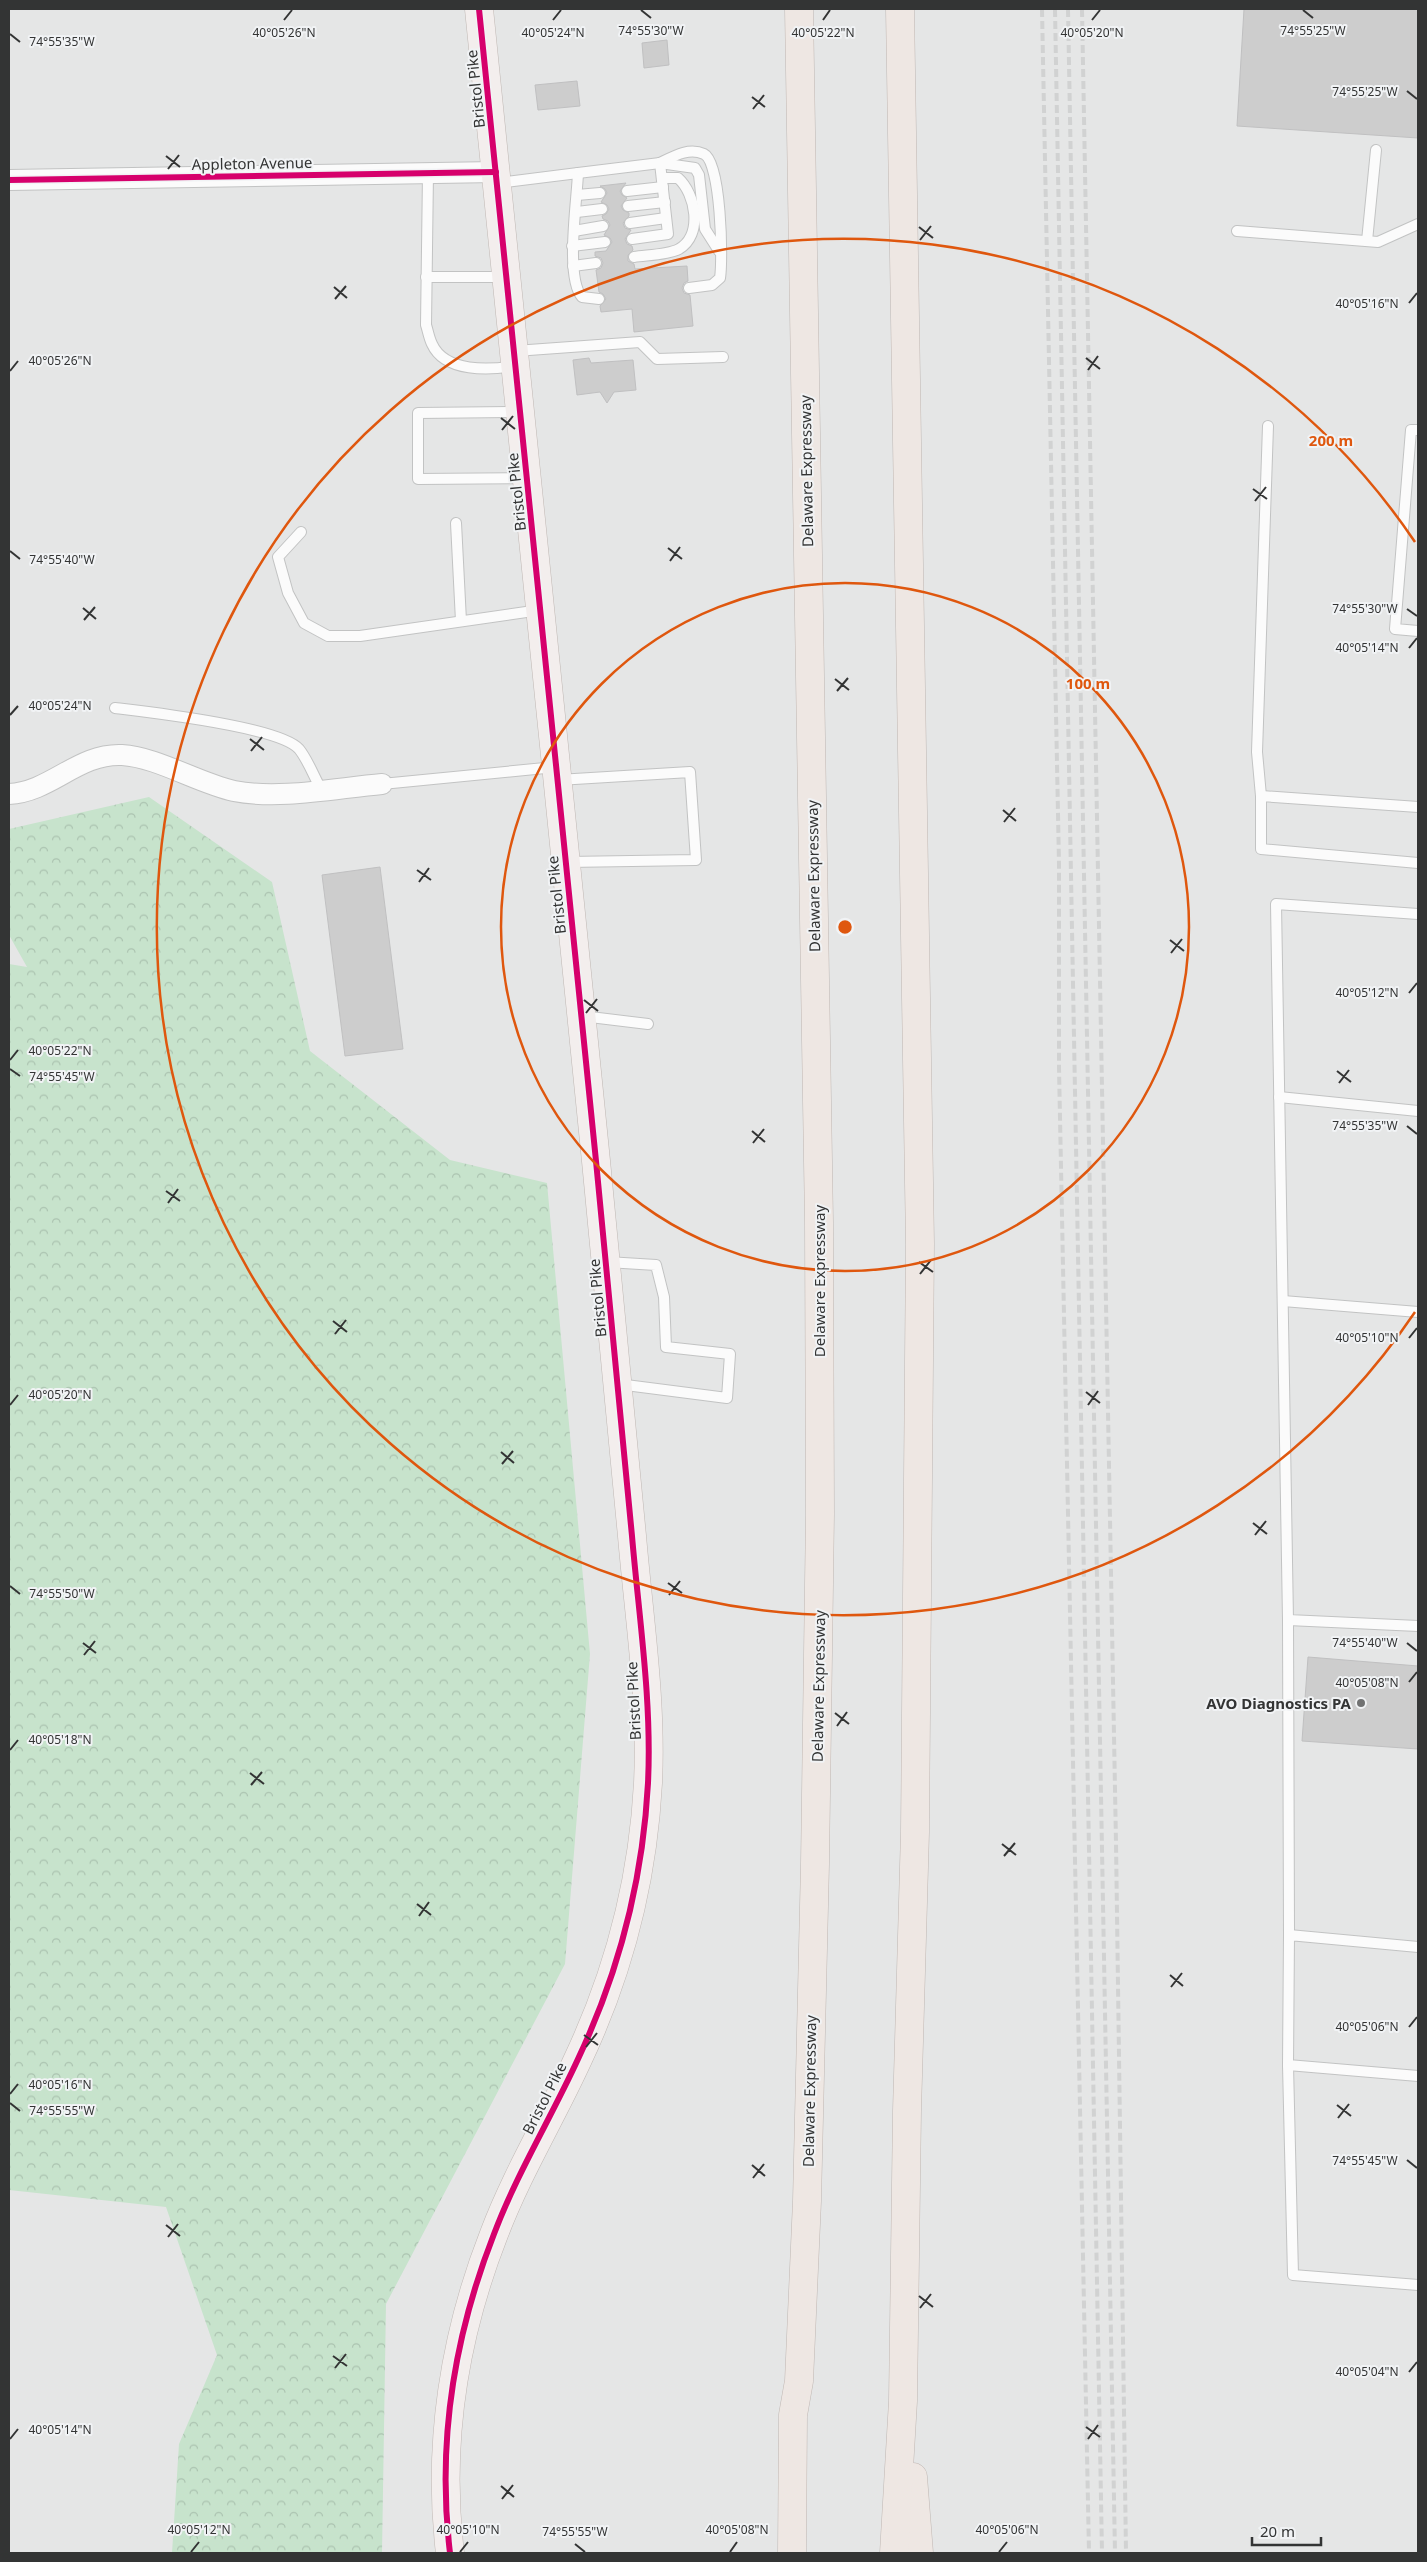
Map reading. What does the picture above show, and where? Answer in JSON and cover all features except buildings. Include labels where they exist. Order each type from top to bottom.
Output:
[{"type":"highway","name":"Delaware Expressway","points":[[792,2553],[793,2415],[798,2381],[807,2201],[815,1864],[820,1514],[819,1212],[800,9]]},
{"type":"highway","points":[[894,2553],[903,2401],[907,2110],[915,1832],[920,1244],[900,9]]},
{"type":"highway","points":[[903,2401],[913,2475],[919,2553]]},
{"type":"highway","points":[[772,2553],[793,2415]]},
{"type":"main road","name":"Bristol Pike","points":[[450,2553],[446,2504],[448,2426],[458,2351],[468,2311],[480,2272],[511,2192],[579,2057],[606,1991],[626,1925],[639,1858],[648,1782],[647,1706],[606,1262],[479,9]]},
{"type":"street","name":"Appleton Avenue","points":[[9,180],[428,173],[496,178]]},
{"type":"street","points":[[9,794],[40,786],[73,766],[105,755],[123,755],[140,758],[234,791],[275,794],[382,784]]},
{"type":"lane","points":[[1367,241],[1376,150]]},
{"type":"lane","points":[[660,163],[680,153],[694,152],[706,155],[713,164],[718,182],[721,271],[716,283],[689,288]]},
{"type":"lane","points":[[496,178],[578,173],[660,163],[694,168],[699,175],[705,229],[720,252]]},
{"type":"lane","points":[[632,238],[668,234],[660,163]]},
{"type":"lane","points":[[428,173],[426,325],[433,346],[446,359],[464,366],[489,370],[515,359],[640,342],[658,359],[723,357]]},
{"type":"lane","points":[[578,173],[577,212],[572,246],[577,292],[582,297],[599,299]]},
{"type":"lane","points":[[627,191],[678,178],[688,187],[693,201],[693,232],[688,241],[678,250],[634,257]]},
{"type":"lane","points":[[577,195],[600,193]]},
{"type":"lane","points":[[628,206],[665,202]]},
{"type":"lane","points":[[577,212],[602,209]]},
{"type":"lane","points":[[630,223],[666,218]]},
{"type":"lane","points":[[1237,230],[1378,242],[1418,224]]},
{"type":"lane","points":[[574,231],[603,226]]},
{"type":"lane","points":[[572,246],[605,242]]},
{"type":"lane","points":[[573,266],[596,263]]},
{"type":"lane","points":[[426,277],[507,277]]},
{"type":"lane","points":[[520,412],[418,413],[418,479],[527,478]]},
{"type":"lane","points":[[1268,426],[1257,752],[1261,796],[1262,849],[1418,863]]},
{"type":"lane","points":[[1418,430],[1410,430],[1395,629],[1418,631]]},
{"type":"lane","points":[[456,523],[461,621]]},
{"type":"lane","points":[[301,532],[278,557],[288,593],[304,623],[328,636],[360,636],[540,610]]},
{"type":"lane","points":[[114,708],[192,717],[283,737],[299,749],[321,789]]},
{"type":"lane","points":[[382,784],[557,773],[690,772],[696,860],[566,862]]},
{"type":"lane","points":[[1261,796],[1418,807]]},
{"type":"lane","points":[[1418,914],[1276,904],[1288,1620],[1288,2065],[1292,2274],[1418,2285]]},
{"type":"lane","points":[[581,1015],[648,1024]]},
{"type":"lane","points":[[1279,1097],[1418,1111]]},
{"type":"lane","points":[[606,1262],[656,1265],[664,1296],[666,1347],[730,1354],[727,1398],[617,1384]]},
{"type":"lane","points":[[1283,1301],[1418,1312]]},
{"type":"lane","points":[[1288,1620],[1418,1626]]},
{"type":"lane","points":[[1289,1935],[1418,1947]]},
{"type":"lane","points":[[1288,2065],[1418,2076]]},
{"type":"green space","points":[[149,797],[272,882],[310,1051],[450,1160],[547,1183],[590,1654],[565,1964],[386,2304],[382,2553],[172,2553],[179,2444],[217,2355],[166,2207],[9,2190],[9,964],[27,967],[9,935],[9,829]]},
{"type":"railway","points":[[1042,9],[1059,864],[1059,1068],[1089,2553]]},
{"type":"railway","points":[[1055,9],[1102,2553]]},
{"type":"railway","points":[[1068,9],[1115,2553]]},
{"type":"railway","points":[[1082,9],[1116,1843],[1126,2553]]},
{"type":"cycle path","points":[[450,2553],[446,2472],[448,2432],[452,2391],[468,2312],[503,2211],[578,2059],[606,1993],[626,1924],[641,1854],[649,1752],[647,1690],[596,1161],[479,9]]},
{"type":"cycle path","points":[[9,180],[496,172]]},
{"type":"place","name":"AVO Diagnostics PA","points":[[1361,1703]]}]
